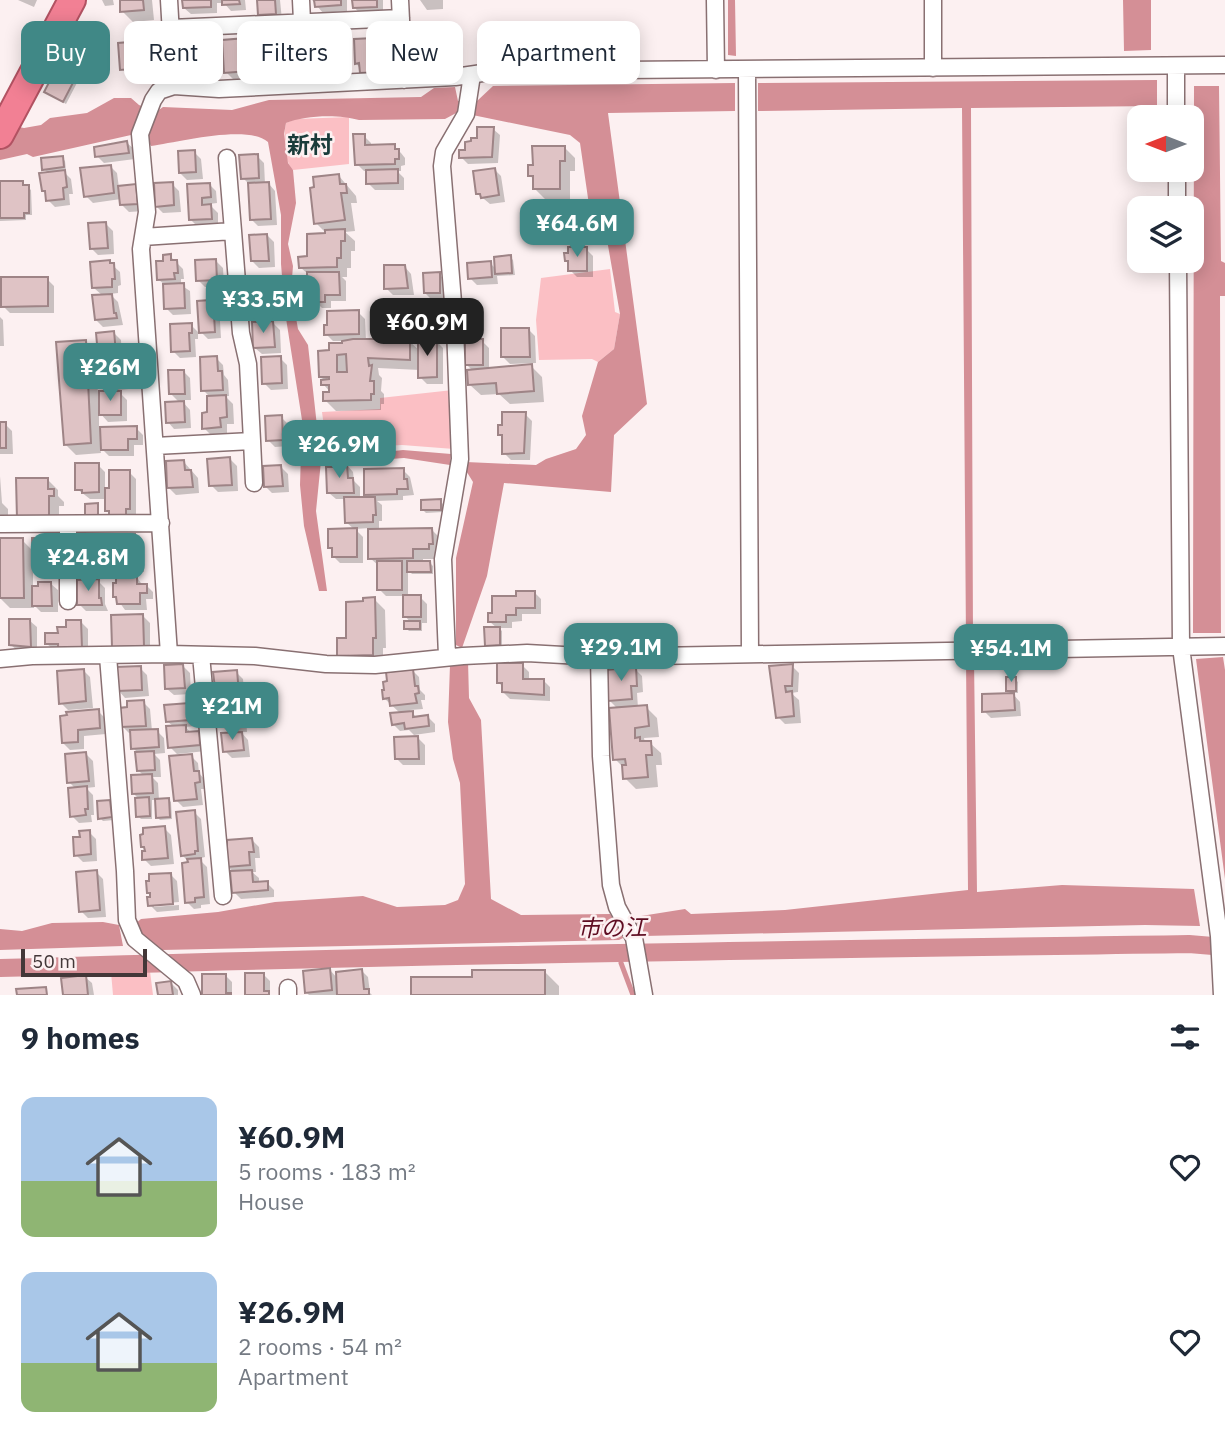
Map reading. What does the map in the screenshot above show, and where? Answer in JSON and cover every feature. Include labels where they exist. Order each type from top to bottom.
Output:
[{"type":"highway","points":[[4,126],[72,0]]},
{"type":"street","points":[[169,0],[170,21]]},
{"type":"street","points":[[301,0],[302,21]]},
{"type":"street","points":[[400,0],[401,21]]},
{"type":"street","points":[[715,0],[716,70]]},
{"type":"street","points":[[933,0],[933,68]]},
{"type":"street","points":[[327,21],[401,18]]},
{"type":"street","points":[[463,76],[496,71],[1225,65]]},
{"type":"street","points":[[1176,66],[1176,105]]},
{"type":"street","points":[[747,70],[750,654]]},
{"type":"street","points":[[454,656],[443,559],[460,464],[454,318],[442,166],[444,152],[467,106],[472,75]]},
{"type":"street","points":[[169,654],[141,249],[147,212],[141,134],[153,100],[159,92],[174,86],[219,89],[305,84]]},
{"type":"street","points":[[228,158],[240,333],[248,364],[254,483]]},
{"type":"street","points":[[143,237],[233,230]]},
{"type":"street","points":[[1178,273],[1181,647],[1219,936],[1222,995]]},
{"type":"street","points":[[155,446],[252,441]]},
{"type":"street","points":[[0,524],[161,523]]},
{"type":"street","points":[[68,524],[68,601]]},
{"type":"street","points":[[0,659],[169,654],[255,656],[375,665],[454,656],[527,653],[599,657],[1225,646]]},
{"type":"street","points":[[201,655],[223,897]]},
{"type":"street","points":[[108,656],[127,920],[135,939],[186,981],[192,995]]},
{"type":"street","points":[[599,657],[601,757],[611,886],[617,907],[633,937],[644,995]]},
{"type":"shaded area","points":[[349,117],[349,164],[293,170],[287,160],[285,148],[286,123],[296,119]]},
{"type":"shaded area","points":[[610,269],[615,312],[620,314],[614,349],[598,362],[592,359],[539,360],[536,320],[541,278]]},
{"type":"shaded area","points":[[453,390],[454,449],[402,445],[327,449],[322,412],[380,409],[380,398]]},
{"type":"shaded area","points":[[150,971],[153,995],[113,995],[111,972]]},
{"type":"water","points":[[728,0],[735,0],[736,56],[728,55]]},
{"type":"water","points":[[1123,0],[1151,0],[1151,50],[1124,51]]},
{"type":"water","points":[[1157,80],[1157,105],[971,108],[973,641],[966,642],[962,108],[758,111],[758,83]]},
{"type":"water","points":[[735,83],[735,111],[608,113],[647,404],[614,435],[611,492],[504,483],[487,576],[462,648],[456,645],[456,558],[473,482],[465,469],[466,462],[536,465],[576,449],[586,435],[582,416],[598,362],[614,349],[620,314],[603,217],[589,205],[580,143],[570,135],[458,112],[445,119],[359,120],[322,116],[286,123],[284,134],[288,163],[293,170],[296,203],[288,244],[293,266],[291,290],[298,329],[308,345],[317,426],[323,451],[367,454],[403,450],[451,454],[450,465],[404,458],[321,461],[316,511],[327,591],[319,591],[304,526],[300,485],[302,420],[285,312],[281,215],[268,142],[245,134],[229,134],[151,146],[147,139],[131,135],[33,157],[27,154],[0,160],[0,123],[24,128],[41,125],[50,118],[87,113],[114,98],[131,98],[139,105],[156,112],[163,107],[232,110],[269,100],[421,97],[434,88],[455,87],[458,101],[476,102],[493,86]]},
{"type":"water","points":[[1194,86],[1219,86],[1221,261],[1225,263],[1225,296],[1220,296],[1221,633],[1193,633],[1194,273],[1204,273],[1204,196],[1194,196],[1194,182],[1204,182],[1204,105],[1194,105]]},
{"type":"water","points":[[1223,657],[1225,670],[1225,879],[1196,659]]},
{"type":"water","points":[[966,659],[974,659],[977,892],[1062,885],[1194,889],[1200,926],[644,936],[637,923],[641,916],[685,909],[691,914],[785,910],[968,890]]},
{"type":"water","points":[[468,661],[469,698],[481,720],[491,899],[521,915],[610,914],[622,931],[623,938],[162,950],[140,933],[136,923],[141,919],[218,912],[275,902],[363,896],[397,907],[445,905],[458,900],[465,884],[460,783],[453,759],[448,722],[450,665]]},
{"type":"water","points":[[103,922],[119,925],[123,946],[0,950],[0,929],[22,931],[52,923]]},
{"type":"building","points":[[120,0],[143,0],[144,10],[120,12]]},
{"type":"building","points":[[182,0],[211,0],[211,7],[183,8]]},
{"type":"building","points":[[222,0],[239,0],[240,4],[222,5]]},
{"type":"building","points":[[257,0],[275,0],[276,14],[258,15]]},
{"type":"building","points":[[314,0],[341,0],[341,5],[315,7]]},
{"type":"building","points":[[352,0],[377,0],[377,7],[353,8]]},
{"type":"building","points":[[366,38],[366,73],[360,73],[359,63],[355,64],[354,39]]},
{"type":"building","points":[[237,39],[237,72],[224,73],[223,40]]},
{"type":"building","points":[[124,42],[124,70],[120,70],[118,43]]},
{"type":"building","points":[[48,84],[72,84],[63,102],[44,92]]},
{"type":"building","points":[[477,127],[494,127],[492,157],[459,158],[459,150],[465,150],[465,142],[477,138]]},
{"type":"building","points":[[353,134],[365,134],[365,145],[395,144],[395,149],[399,149],[399,159],[395,159],[395,164],[355,165]]},
{"type":"building","points":[[127,141],[129,153],[95,157],[94,147]]},
{"type":"building","points":[[532,146],[565,146],[565,161],[560,161],[560,189],[533,189],[533,176],[528,176],[528,165],[533,165]]},
{"type":"building","points":[[195,150],[196,172],[179,173],[178,151]]},
{"type":"building","points":[[258,154],[259,178],[241,179],[239,155]]},
{"type":"building","points":[[63,156],[64,167],[42,170],[41,158]]},
{"type":"building","points":[[111,165],[114,193],[84,197],[80,168]]},
{"type":"building","points":[[495,168],[499,195],[481,198],[480,194],[476,194],[473,171]]},
{"type":"building","points":[[398,169],[398,183],[366,184],[366,170]]},
{"type":"building","points":[[65,170],[67,187],[63,188],[64,199],[46,201],[39,173]]},
{"type":"building","points":[[339,174],[340,184],[346,184],[347,193],[341,193],[345,220],[314,224],[310,188],[314,187],[313,177]]},
{"type":"building","points":[[0,181],[23,181],[23,185],[29,185],[29,213],[24,213],[24,218],[0,218]]},
{"type":"building","points":[[173,182],[174,205],[155,207],[154,183]]},
{"type":"building","points":[[269,182],[271,219],[250,220],[248,183]]},
{"type":"building","points":[[210,183],[211,197],[202,198],[202,205],[211,204],[212,219],[189,220],[187,184]]},
{"type":"building","points":[[136,184],[138,204],[120,205],[118,186]]},
{"type":"building","points":[[106,222],[108,248],[90,249],[88,223]]},
{"type":"building","points":[[345,229],[345,241],[341,241],[341,258],[337,258],[337,267],[299,268],[298,257],[307,256],[307,234]]},
{"type":"building","points":[[267,234],[269,261],[251,261],[249,235]]},
{"type":"building","points":[[568,247],[587,247],[587,271],[568,271],[568,261],[565,261],[564,253],[568,253]]},
{"type":"building","points":[[171,254],[171,260],[177,260],[178,273],[174,273],[175,279],[157,280],[156,261],[163,261],[163,255]]},
{"type":"building","points":[[511,255],[512,273],[495,274],[494,257]]},
{"type":"building","points":[[216,259],[217,280],[196,281],[195,260]]},
{"type":"building","points":[[110,260],[110,263],[114,263],[115,279],[112,279],[112,287],[92,288],[90,262]]},
{"type":"building","points":[[491,261],[492,277],[468,279],[467,263]]},
{"type":"building","points":[[384,265],[405,265],[408,288],[384,289]]},
{"type":"building","points":[[307,272],[339,272],[340,295],[325,295],[325,302],[314,302],[311,284],[307,284]]},
{"type":"building","points":[[440,272],[440,293],[424,293],[423,273]]},
{"type":"building","points":[[1,277],[48,277],[48,306],[1,307]]},
{"type":"building","points":[[184,283],[185,308],[164,309],[163,284]]},
{"type":"building","points":[[273,285],[274,304],[251,305],[249,286]]},
{"type":"building","points":[[112,294],[117,318],[95,320],[92,295]]},
{"type":"building","points":[[224,299],[225,314],[214,314],[215,332],[199,333],[197,301]]},
{"type":"building","points":[[436,307],[439,334],[397,335],[397,308]]},
{"type":"building","points":[[359,310],[359,334],[324,335],[327,311]]},
{"type":"building","points":[[273,321],[275,347],[253,348],[252,322]]},
{"type":"building","points":[[192,323],[192,333],[189,333],[190,351],[171,352],[170,324]]},
{"type":"building","points":[[501,328],[529,328],[530,357],[501,357]]},
{"type":"building","points":[[114,331],[116,353],[98,355],[96,333]]},
{"type":"building","points":[[410,339],[410,360],[368,358],[369,366],[372,365],[370,381],[374,381],[371,400],[323,401],[323,392],[329,392],[329,385],[321,385],[321,380],[329,377],[319,377],[318,351],[329,350],[329,343]],"holes":[[[346,354],[347,372],[337,372],[337,355]]]},
{"type":"building","points":[[418,339],[437,339],[437,377],[418,378]]},
{"type":"building","points":[[465,339],[483,339],[483,365],[465,365]]},
{"type":"building","points":[[86,340],[91,443],[64,445],[56,342]]},
{"type":"building","points":[[217,356],[218,371],[222,371],[223,390],[201,391],[200,357]]},
{"type":"building","points":[[281,356],[282,383],[262,384],[261,357]]},
{"type":"building","points":[[98,357],[122,357],[123,383],[98,384]]},
{"type":"building","points":[[532,364],[534,391],[497,394],[496,383],[468,385],[467,370]]},
{"type":"building","points":[[168,370],[184,370],[185,394],[169,394]]},
{"type":"building","points":[[99,391],[121,391],[121,415],[99,415]]},
{"type":"building","points":[[226,395],[227,417],[220,418],[221,427],[202,429],[202,413],[207,412],[207,396]]},
{"type":"building","points":[[184,401],[185,422],[166,423],[165,402]]},
{"type":"building","points":[[502,412],[526,412],[524,453],[502,454],[502,435],[498,435],[498,425],[502,425]]},
{"type":"building","points":[[282,415],[283,440],[266,441],[265,416]]},
{"type":"building","points":[[0,422],[6,422],[6,448],[0,448]]},
{"type":"building","points":[[137,426],[137,439],[128,439],[128,450],[101,450],[100,427]]},
{"type":"building","points":[[230,457],[232,485],[209,486],[207,459]]},
{"type":"building","points":[[184,460],[185,470],[191,470],[193,487],[167,488],[166,461]]},
{"type":"building","points":[[75,463],[99,463],[99,492],[82,493],[82,490],[75,490]]},
{"type":"building","points":[[333,464],[347,464],[348,478],[353,478],[354,493],[327,493],[326,467],[333,467]]},
{"type":"building","points":[[281,465],[283,486],[264,487],[263,466]]},
{"type":"building","points":[[404,468],[408,489],[397,489],[397,494],[364,495],[364,469]]},
{"type":"building","points":[[109,470],[130,470],[130,509],[126,509],[126,517],[109,517],[109,511],[105,511],[105,488],[109,488]]},
{"type":"building","points":[[16,478],[48,478],[48,489],[54,489],[54,496],[49,496],[49,519],[17,519]]},
{"type":"building","points":[[344,497],[375,497],[376,515],[373,515],[373,522],[345,523]]},
{"type":"building","points":[[441,499],[441,510],[421,510],[421,500]]},
{"type":"building","points":[[98,503],[98,516],[85,517],[85,504]]},
{"type":"building","points":[[357,528],[357,557],[332,557],[332,548],[328,548],[328,529]]},
{"type":"building","points":[[432,528],[433,544],[429,544],[429,549],[413,549],[413,558],[368,559],[368,529]]},
{"type":"building","points":[[115,534],[135,534],[135,542],[138,542],[138,566],[116,566]]},
{"type":"building","points":[[0,538],[23,538],[24,598],[0,598]]},
{"type":"building","points":[[32,538],[53,538],[53,567],[33,567]]},
{"type":"building","points":[[76,540],[99,540],[96,568],[76,568]]},
{"type":"building","points":[[377,561],[402,561],[402,590],[377,590]]},
{"type":"building","points":[[407,561],[430,561],[431,572],[407,572]]},
{"type":"building","points":[[137,574],[137,584],[147,584],[147,593],[140,593],[140,604],[117,604],[116,597],[113,597],[116,575]]},
{"type":"building","points":[[99,579],[99,598],[102,605],[77,605],[77,580]]},
{"type":"building","points":[[38,582],[51,582],[52,606],[32,606],[32,586],[38,586]]},
{"type":"building","points":[[516,591],[535,591],[535,608],[516,608],[516,615],[506,615],[506,622],[488,622],[488,613],[492,613],[492,596],[516,596]]},
{"type":"building","points":[[403,595],[421,595],[421,617],[403,617]]},
{"type":"building","points":[[375,597],[376,638],[373,638],[373,655],[337,656],[337,638],[346,638],[346,602]]},
{"type":"building","points":[[143,614],[144,646],[112,647],[111,615]]},
{"type":"building","points":[[9,619],[30,619],[31,647],[9,645]]},
{"type":"building","points":[[66,620],[81,620],[82,648],[58,648],[58,644],[45,644],[45,633],[58,633],[57,627],[66,627]]},
{"type":"building","points":[[404,621],[420,621],[420,629],[404,629]]},
{"type":"building","points":[[484,627],[500,627],[500,645],[485,646]]},
{"type":"building","points":[[497,663],[523,663],[523,679],[544,679],[544,695],[502,692],[502,683],[497,683]]},
{"type":"building","points":[[183,664],[185,688],[165,689],[164,665]]},
{"type":"building","points":[[793,664],[792,686],[785,686],[786,692],[792,691],[794,716],[776,718],[769,666]]},
{"type":"building","points":[[141,666],[142,690],[117,691],[115,667]]},
{"type":"building","points":[[636,667],[637,686],[631,686],[632,699],[608,701],[606,670]]},
{"type":"building","points":[[84,669],[86,701],[59,704],[57,671]]},
{"type":"building","points":[[413,669],[415,686],[418,686],[419,693],[415,694],[417,703],[390,706],[389,698],[383,699],[386,672]]},
{"type":"building","points":[[237,670],[239,694],[227,695],[228,704],[212,705],[211,689],[215,688],[213,672]]},
{"type":"building","points":[[1006,677],[1016,677],[1016,691],[1006,691]]},
{"type":"building","points":[[1014,693],[1015,710],[982,712],[982,694]]},
{"type":"building","points":[[144,700],[146,726],[120,727],[119,708],[127,707],[127,701]]},
{"type":"building","points":[[189,703],[190,720],[166,722],[164,705]]},
{"type":"building","points":[[647,705],[649,726],[635,728],[635,738],[651,741],[652,755],[646,755],[648,777],[623,779],[622,765],[626,765],[625,759],[613,760],[609,708]]},
{"type":"building","points":[[240,707],[241,726],[221,727],[219,708]]},
{"type":"building","points":[[99,709],[100,728],[78,730],[78,742],[62,743],[60,716],[67,715],[66,712]]},
{"type":"building","points":[[413,711],[413,717],[428,715],[429,726],[405,729],[404,723],[392,725],[390,713]]},
{"type":"building","points":[[186,725],[186,732],[199,731],[200,745],[168,748],[166,726]]},
{"type":"building","points":[[158,729],[159,747],[131,749],[130,730]]},
{"type":"building","points":[[242,732],[244,750],[223,752],[221,733]]},
{"type":"building","points":[[418,736],[419,759],[395,759],[394,737]]},
{"type":"building","points":[[154,751],[155,770],[137,771],[135,752]]},
{"type":"building","points":[[86,752],[89,781],[67,783],[65,754]]},
{"type":"building","points":[[192,754],[194,771],[199,771],[200,782],[195,783],[197,799],[174,801],[169,756]]},
{"type":"building","points":[[152,774],[153,793],[132,794],[131,775]]},
{"type":"building","points":[[87,786],[86,815],[70,817],[68,788]]},
{"type":"building","points":[[149,797],[150,816],[136,817],[135,798]]},
{"type":"building","points":[[169,798],[170,817],[156,818],[155,799]]},
{"type":"building","points":[[110,800],[112,817],[98,819],[97,801]]},
{"type":"building","points":[[195,810],[198,851],[181,856],[176,812]]},
{"type":"building","points":[[165,826],[168,858],[142,860],[142,851],[145,851],[144,847],[141,847],[140,835],[143,834],[143,828]]},
{"type":"building","points":[[90,830],[91,854],[74,856],[73,837],[80,837],[79,831]]},
{"type":"building","points":[[252,838],[254,852],[249,852],[250,865],[227,867],[227,840]]},
{"type":"building","points":[[201,858],[204,897],[185,903],[182,863],[188,862],[187,859]]},
{"type":"building","points":[[97,870],[100,910],[79,912],[76,872]]},
{"type":"building","points":[[252,870],[253,882],[268,881],[268,890],[232,893],[230,871]]},
{"type":"building","points":[[171,873],[173,904],[148,906],[147,897],[150,897],[150,893],[147,893],[146,881],[149,881],[149,874]]},
{"type":"building","points":[[330,968],[332,990],[305,993],[303,971]]},
{"type":"building","points":[[362,969],[364,989],[369,989],[369,995],[337,995],[336,972]]},
{"type":"building","points":[[472,970],[545,970],[545,995],[411,995],[411,977],[472,977]]},
{"type":"building","points":[[245,973],[264,973],[264,991],[269,991],[269,995],[245,995]]},
{"type":"building","points":[[202,974],[226,974],[226,993],[231,995],[202,995]]},
{"type":"building","points":[[86,975],[88,995],[63,995],[61,978]]},
{"type":"building","points":[[171,981],[173,995],[158,995],[156,983]]},
{"type":"building","points":[[46,987],[47,995],[17,995],[16,989]]},
{"type":"waterway","name":"市の江","points":[[0,968],[743,951],[1189,944],[1225,947]]},
{"type":"waterway","points":[[621,963],[633,995]]},
{"type":"district","name":"新村","points":[[310,145]]}]
